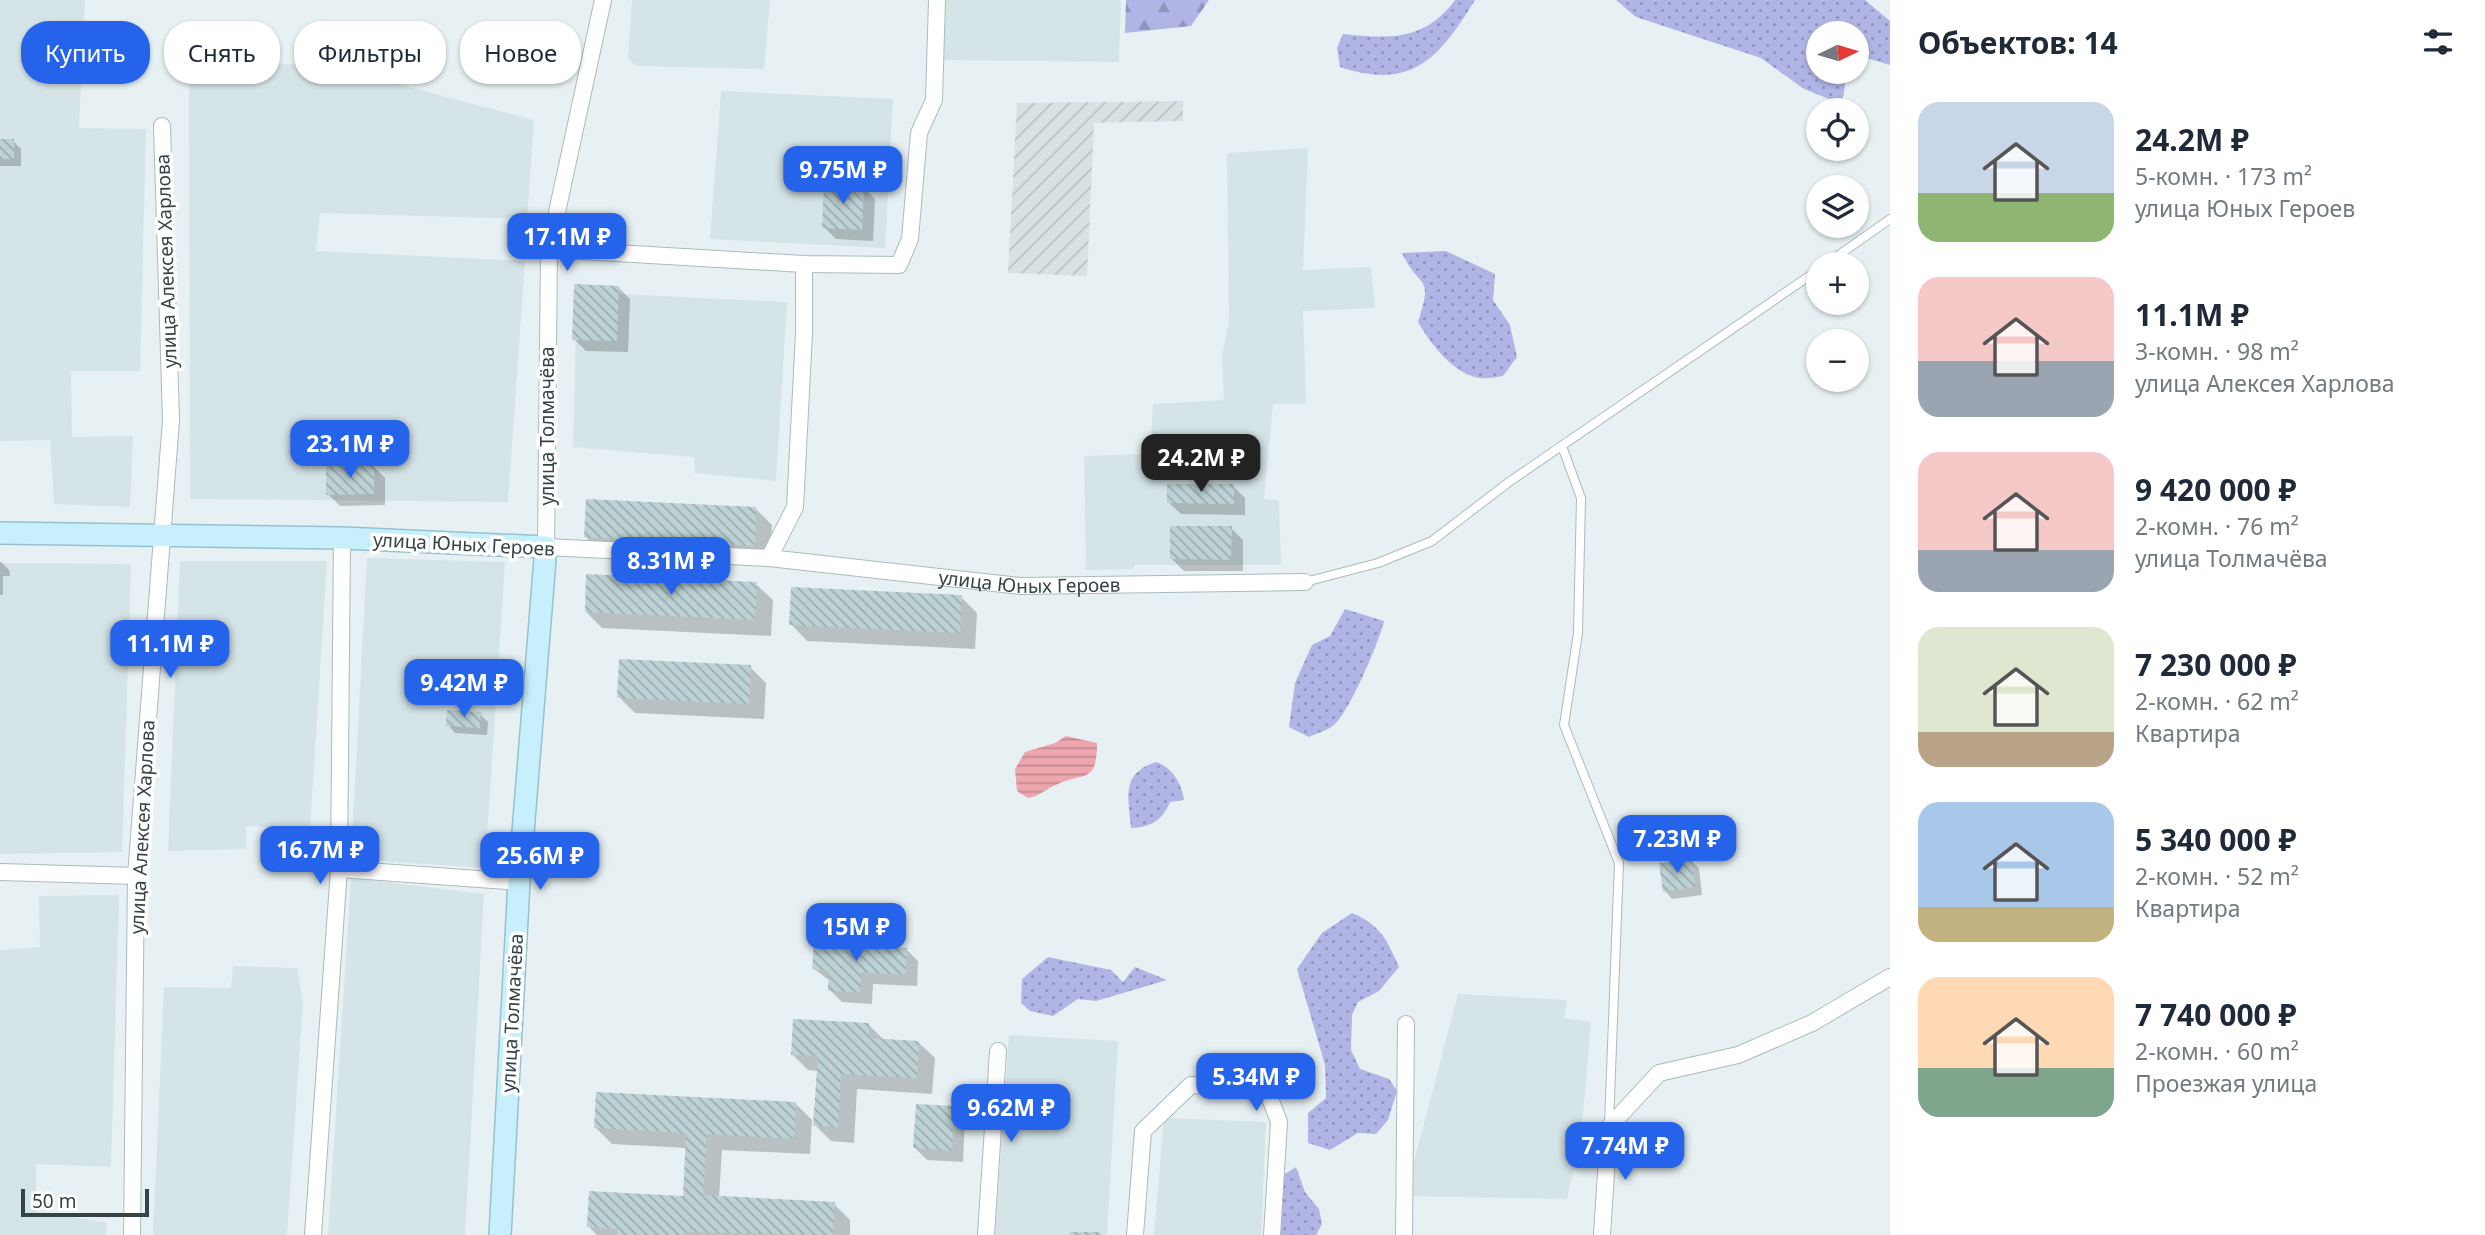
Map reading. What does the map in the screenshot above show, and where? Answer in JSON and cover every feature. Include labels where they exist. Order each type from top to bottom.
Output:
[{"type":"street","name":"улица Толмачёва","points":[[500,1235],[519,883],[547,547],[549,249],[603,0]]},
{"type":"street","points":[[549,249],[804,264],[898,265],[910,239],[919,133],[934,100],[937,0]]},
{"type":"street","name":"улица Алексея Харлова","points":[[132,1235],[136,876],[171,419],[162,126]]},
{"type":"street","points":[[769,558],[795,507],[804,334],[804,264]]},
{"type":"street","name":"улица Юных Героев","points":[[0,533],[342,538],[769,558],[1020,586],[1305,582]]},
{"type":"street","points":[[313,1235],[340,869],[342,538]]},
{"type":"street","points":[[340,869],[519,883]]},
{"type":"street","points":[[0,872],[136,876]]},
{"type":"street","points":[[1602,1235],[1609,1127],[1659,1073],[1738,1055],[1812,1023],[1890,977]]},
{"type":"street","points":[[1404,1235],[1406,1024]]},
{"type":"street","points":[[986,1235],[998,1051]]},
{"type":"street","points":[[1135,1235],[1143,1131],[1191,1085],[1266,1088],[1279,1122],[1272,1235]]},
{"type":"lane","points":[[1843,252],[1890,219]]},
{"type":"lane","points":[[1305,582],[1378,564],[1432,541],[1509,482],[1806,278]]},
{"type":"lane","points":[[1562,446],[1581,498],[1578,633],[1564,725],[1619,863],[1609,1127]]},
{"type":"shaded area","points":[[0,0],[85,0],[84,21],[21,21],[21,84],[81,84],[79,128],[146,129],[140,371],[71,371],[72,437],[133,436],[130,507],[54,504],[50,440],[0,441]]},
{"type":"shaded area","points":[[632,0],[770,0],[764,69],[636,66],[628,58]]},
{"type":"shaded area","points":[[944,0],[1121,0],[1119,62],[943,60]]},
{"type":"shaded area","points":[[280,64],[294,64],[294,84],[397,84],[534,120],[527,219],[320,213],[316,251],[525,261],[508,502],[190,499],[189,84],[280,84]]},
{"type":"shaded area","points":[[721,91],[893,99],[885,248],[710,239]]},
{"type":"shaded area","points":[[1183,101],[1183,121],[1094,123],[1087,276],[1008,273],[1017,103]]},
{"type":"shaded area","points":[[1308,148],[1303,270],[1371,267],[1375,308],[1303,311],[1306,404],[1273,404],[1264,499],[1279,501],[1281,565],[1135,565],[1134,569],[1086,570],[1084,456],[1150,454],[1153,404],[1224,400],[1222,355],[1229,321],[1227,153]]},
{"type":"shaded area","points":[[577,292],[787,302],[776,481],[695,473],[694,457],[573,447]]},
{"type":"shaded area","points":[[367,558],[505,562],[485,868],[351,859]]},
{"type":"shaded area","points":[[180,561],[327,561],[310,829],[246,826],[246,849],[168,851]]},
{"type":"shaded area","points":[[0,563],[131,564],[122,852],[0,854]]},
{"type":"shaded area","points":[[1066,736],[1097,743],[1092,771],[1032,797],[1028,798],[1017,791],[1015,769],[1025,752],[1055,743]]},
{"type":"shaded area","points":[[351,878],[484,894],[465,1235],[328,1235]]},
{"type":"shaded area","points":[[119,895],[111,1167],[36,1164],[36,1211],[107,1223],[106,1235],[0,1235],[0,950],[40,947],[39,896]]},
{"type":"shaded area","points":[[233,966],[297,968],[303,1002],[287,1235],[153,1235],[164,987],[231,988]]},
{"type":"shaded area","points":[[1458,994],[1567,1000],[1564,1018],[1591,1022],[1581,1137],[1567,1199],[1405,1196]]},
{"type":"shaded area","points":[[1009,1035],[1118,1041],[1107,1235],[995,1235]]},
{"type":"shaded area","points":[[1164,1118],[1266,1122],[1261,1235],[1154,1235]]},
{"type":"green space","points":[[1126,0],[1209,0],[1191,26],[1125,33]]},
{"type":"green space","points":[[1455,0],[1475,0],[1449,38],[1436,53],[1421,64],[1405,72],[1387,75],[1340,67],[1337,48],[1343,34],[1376,37],[1419,30],[1443,13]]},
{"type":"green space","points":[[1616,0],[1865,0],[1890,21],[1890,65],[1869,59],[1869,21],[1806,21],[1806,84],[1845,84],[1843,98],[1827,98],[1804,89],[1761,58],[1636,17]]},
{"type":"green space","points":[[1446,251],[1495,274],[1493,300],[1510,325],[1517,357],[1503,376],[1480,378],[1461,371],[1436,348],[1418,322],[1425,289],[1402,253]]},
{"type":"green space","points":[[1345,609],[1384,621],[1363,676],[1341,717],[1332,727],[1309,737],[1289,727],[1295,683],[1312,645],[1330,636]]},
{"type":"green space","points":[[1156,762],[1162,764],[1175,777],[1184,800],[1170,802],[1155,822],[1131,828],[1128,796],[1132,780],[1145,767]]},
{"type":"green space","points":[[1352,913],[1382,934],[1399,967],[1379,991],[1358,1002],[1352,1015],[1351,1050],[1360,1069],[1389,1079],[1397,1091],[1388,1120],[1376,1134],[1358,1133],[1330,1150],[1308,1143],[1308,1113],[1326,1098],[1325,1065],[1297,969],[1322,933]]},
{"type":"green space","points":[[1048,957],[1111,970],[1123,982],[1135,967],[1167,980],[1096,1001],[1078,999],[1053,1016],[1030,1011],[1021,1003],[1022,979]]},
{"type":"green space","points":[[1296,1167],[1305,1192],[1319,1209],[1322,1224],[1316,1235],[1279,1235],[1283,1175]]},
{"type":"building","points":[[0,139],[14,139],[14,159],[0,159]]},
{"type":"building","points":[[824,183],[864,185],[862,230],[822,228]]},
{"type":"building","points":[[574,284],[619,286],[617,341],[572,340]]},
{"type":"building","points":[[374,464],[374,494],[326,495],[326,465]]},
{"type":"building","points":[[1167,484],[1234,484],[1234,504],[1167,503]]},
{"type":"building","points":[[586,499],[756,507],[755,546],[584,537]]},
{"type":"building","points":[[1170,526],[1232,526],[1231,560],[1170,559]]},
{"type":"building","points":[[586,574],[757,582],[755,620],[585,612]]},
{"type":"building","points":[[791,587],[962,595],[960,633],[789,625]]},
{"type":"building","points":[[619,659],[751,665],[749,704],[617,698]]},
{"type":"building","points":[[447,710],[481,712],[480,728],[446,726]]},
{"type":"building","points":[[1692,859],[1695,887],[1663,892],[1659,863]]},
{"type":"building","points":[[814,942],[907,948],[905,975],[861,972],[860,992],[828,991],[829,971],[812,969]]},
{"type":"building","points":[[793,1019],[869,1023],[869,1038],[919,1041],[917,1078],[841,1074],[838,1127],[813,1126],[818,1056],[791,1055]]},
{"type":"building","points":[[596,1092],[796,1102],[794,1139],[707,1134],[703,1195],[835,1202],[833,1235],[684,1232],[684,1235],[617,1235],[617,1229],[587,1227],[589,1191],[683,1196],[686,1133],[594,1128]]},
{"type":"building","points":[[916,1104],[954,1106],[952,1151],[913,1148]]},
{"type":"building","points":[[1070,1232],[1100,1232],[1100,1235],[1070,1235]]}]
